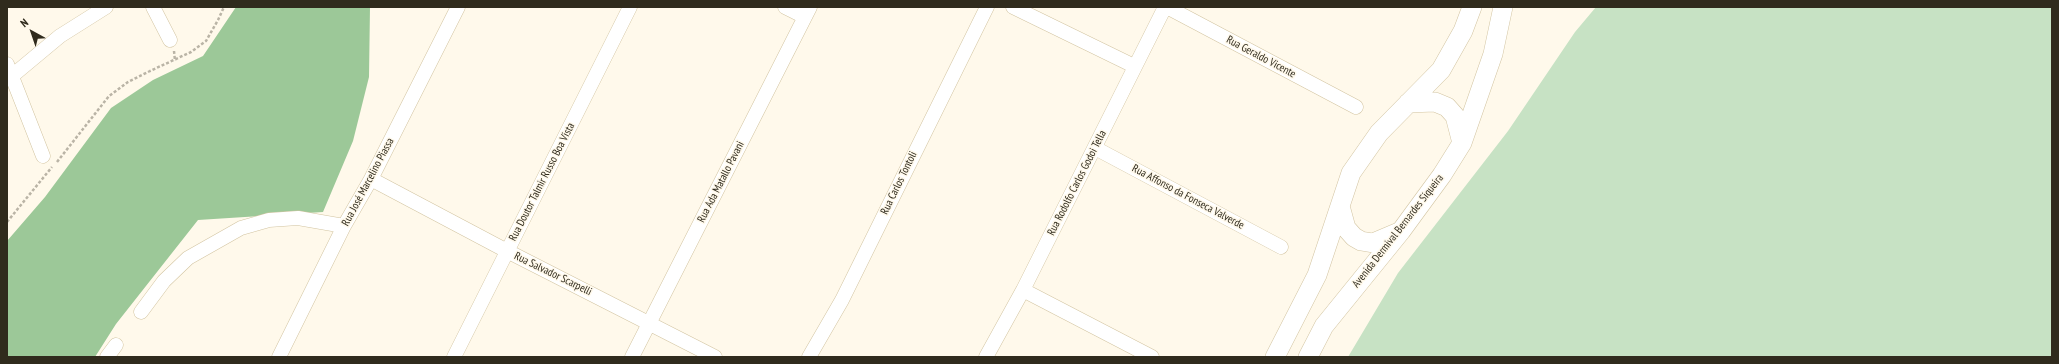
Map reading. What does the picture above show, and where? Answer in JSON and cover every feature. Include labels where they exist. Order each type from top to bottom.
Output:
[{"type":"main road","points":[[1276,357],[1317,275],[1351,173],[1379,133],[1440,70],[1463,31],[1472,7]]},
{"type":"main road","name":"Avenida Dermival Bernardes Siqueira","points":[[1308,357],[1324,326],[1402,231],[1442,175],[1462,143],[1493,54],[1503,7]]},
{"type":"main road","points":[[1408,103],[1435,102],[1447,107],[1454,116],[1462,143]]},
{"type":"main road","points":[[1340,206],[1346,228],[1354,237],[1361,241],[1373,243],[1402,231]]},
{"type":"street","points":[[43,156],[10,70],[106,7]]},
{"type":"street","points":[[153,7],[170,40]]},
{"type":"street","name":"Rua José Marcelino Piassa","points":[[279,357],[344,226],[371,179],[458,7]]},
{"type":"street","name":"Rua Doutor Talmir Russo Boa Vista","points":[[454,357],[630,7]]},
{"type":"street","points":[[785,7],[807,12]]},
{"type":"street","name":"Rua Carlos Tontoli","points":[[809,357],[842,300],[987,7]]},
{"type":"street","points":[[1013,7],[1134,66]]},
{"type":"street","name":"Rua Rodolfo Carlos Godoi Tella","points":[[986,357],[1095,148],[1134,66],[1166,7]]},
{"type":"street","name":"Rua Geraldo Vicente","points":[[1166,7],[1356,107]]},
{"type":"street","name":"Rua Ada Matallo Pavani","points":[[632,357],[651,323],[807,12]]},
{"type":"street","name":"Rua Affonso da Fonseca Valverde","points":[[1095,148],[1281,247]]},
{"type":"street","name":"Rua Salvador Scarpelli","points":[[371,179],[507,251],[651,323],[715,357]]},
{"type":"street","points":[[141,312],[164,281],[188,258],[241,228],[269,220],[298,218],[344,226]]},
{"type":"street","points":[[1022,290],[1152,357]]},
{"type":"street","points":[[107,357],[116,345]]},
{"type":"path","points":[[7,222],[109,96],[128,82],[150,70],[191,52],[206,41],[224,7]]},
{"type":"green space","points":[[236,7],[370,7],[369,77],[353,141],[323,212],[198,220],[116,324],[95,357],[7,357],[7,241],[45,197],[111,108],[153,80],[203,56]]},
{"type":"green space","points":[[1596,7],[2052,7],[2052,357],[1348,357],[1398,273],[1508,131],[1575,32]]}]
